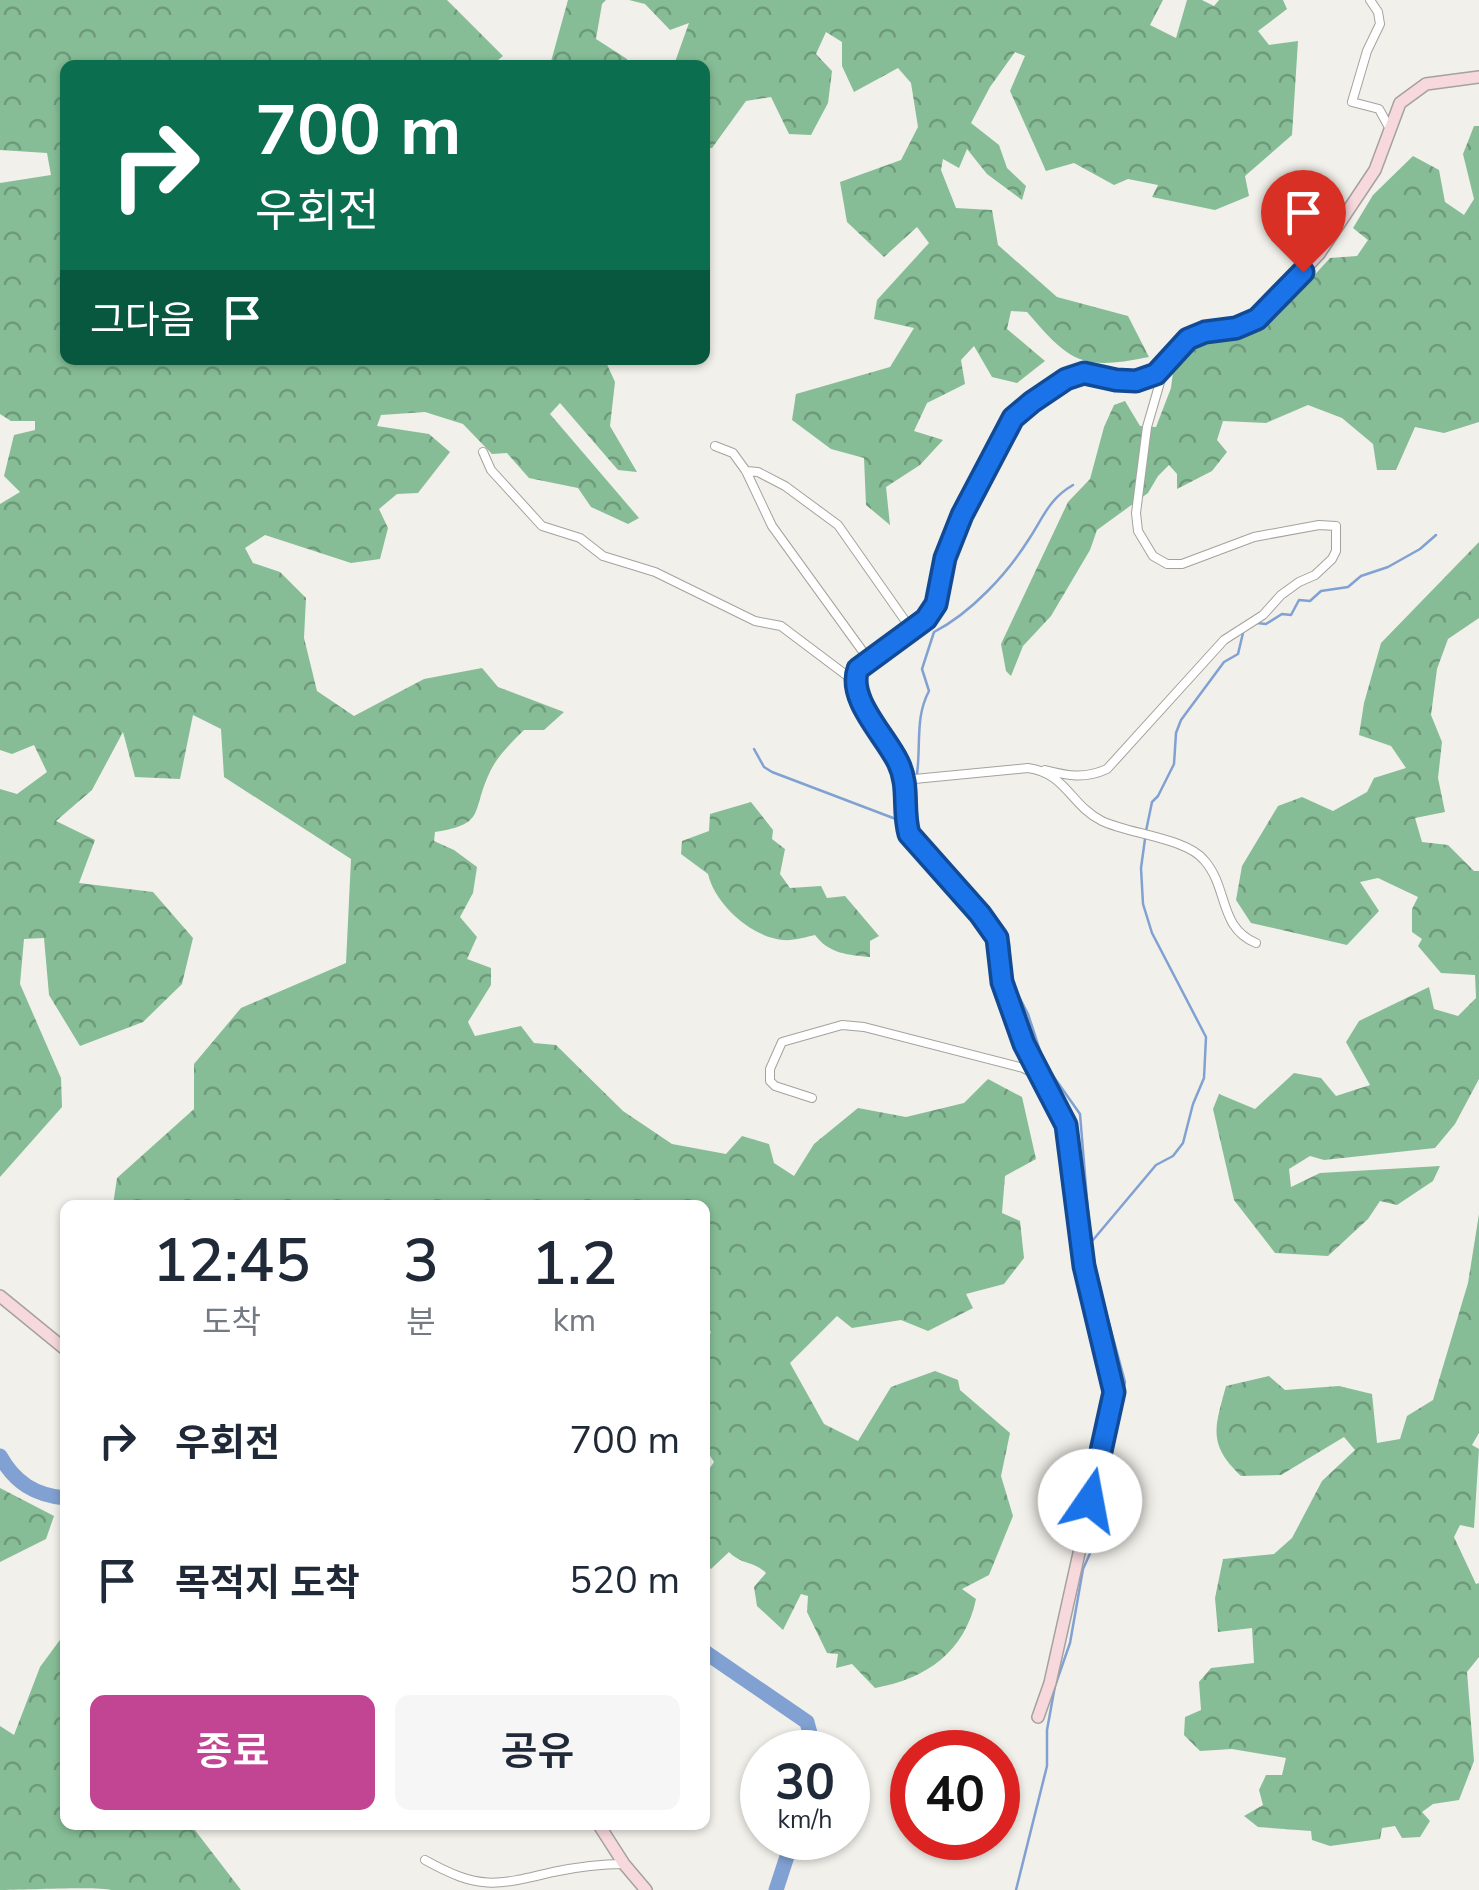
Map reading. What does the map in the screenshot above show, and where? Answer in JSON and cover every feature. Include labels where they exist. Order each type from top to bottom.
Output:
[{"type":"street","points":[[1370,0],[1380,24],[1352,102],[1379,109],[1390,129]]},
{"type":"street","points":[[1038,1717],[1050,1683],[1114,1392],[1084,1266],[1066,1125],[1024,1044],[1002,982],[997,938],[909,834],[900,765],[858,694],[854,680],[858,669],[926,619],[936,604],[945,558],[962,515],[1013,418],[1066,379],[1084,373],[1136,381],[1156,374],[1188,339],[1257,319],[1319,254],[1375,170],[1400,103],[1426,84],[1479,77]]},
{"type":"street","points":[[904,780],[1028,768],[1090,776],[1108,769],[1224,640],[1263,615],[1299,582],[1315,575],[1332,560],[1336,526],[1319,525],[1254,537],[1182,564],[1167,564],[1154,556],[1138,531],[1136,513],[1147,428],[1165,364]]},
{"type":"street","points":[[715,446],[734,454],[772,526],[868,660]]},
{"type":"street","points":[[483,452],[491,470],[542,526],[580,538],[602,556],[655,572],[755,620],[781,626],[854,680]]},
{"type":"street","points":[[746,471],[758,472],[785,486],[838,525],[911,629]]},
{"type":"street","points":[[1045,770],[1102,821],[1189,849],[1203,858],[1217,880],[1232,925],[1240,936],[1256,943]]},
{"type":"street","points":[[812,1098],[775,1086],[770,1081],[770,1069],[782,1042],[842,1026],[864,1027],[1024,1068],[1044,1078]]},
{"type":"street","points":[[0,1296],[60,1345]]},
{"type":"street","points":[[603,1830],[646,1890]]},
{"type":"street","points":[[425,1860],[448,1876],[486,1887],[596,1864],[624,1864]]},
{"type":"green space","points":[[0,0],[447,0],[503,56],[498,60],[60,60],[60,365],[607,365],[615,382],[610,426],[637,472],[618,470],[560,403],[550,414],[639,518],[628,524],[591,507],[578,488],[529,478],[507,453],[492,454],[463,424],[425,412],[381,415],[377,426],[429,434],[450,452],[418,493],[397,494],[379,509],[388,528],[380,559],[351,563],[265,535],[245,548],[253,563],[280,572],[306,598],[304,638],[317,691],[354,716],[424,679],[482,668],[498,687],[564,712],[544,730],[524,730],[505,750],[492,768],[470,820],[435,832],[434,841],[477,867],[473,893],[460,917],[477,937],[467,959],[491,968],[491,985],[468,1022],[475,1036],[521,1026],[534,1043],[556,1045],[623,1111],[672,1144],[726,1154],[742,1136],[769,1144],[774,1163],[794,1176],[814,1144],[858,1108],[906,1117],[964,1103],[988,1079],[1022,1097],[1036,1159],[1005,1176],[1002,1213],[1020,1221],[1024,1258],[1004,1284],[966,1294],[973,1308],[928,1331],[901,1320],[852,1328],[837,1316],[790,1363],[824,1424],[858,1441],[891,1387],[935,1371],[958,1380],[960,1390],[1010,1433],[1001,1476],[1013,1516],[989,1575],[962,1589],[976,1599],[963,1634],[953,1648],[926,1670],[875,1688],[852,1664],[836,1668],[838,1654],[827,1653],[807,1612],[808,1596],[801,1594],[783,1630],[757,1606],[754,1587],[766,1573],[729,1552],[710,1568],[710,1468],[714,1462],[710,1456],[710,1200],[114,1200],[117,1178],[194,1109],[194,1064],[241,1008],[346,963],[351,859],[224,777],[221,729],[193,715],[180,779],[135,777],[123,732],[92,790],[56,821],[95,840],[79,883],[153,892],[193,938],[182,984],[143,1022],[80,1046],[49,995],[44,938],[24,939],[20,984],[61,1078],[62,1107],[0,1177],[0,789],[17,794],[47,772],[34,745],[12,754],[0,750],[0,504],[20,492],[4,476],[14,435],[35,430],[35,421],[11,421],[0,414],[0,183],[51,175],[47,153],[0,150]]},
{"type":"green space","points":[[568,0],[606,0],[596,39],[627,60],[551,60]]},
{"type":"green space","points":[[629,0],[1163,0],[1150,25],[1176,38],[1187,0],[1202,0],[1214,6],[1219,0],[1283,0],[1287,9],[1258,31],[1269,45],[1298,41],[1292,135],[1245,176],[1249,196],[1215,210],[1152,197],[1158,185],[1128,179],[1114,185],[1074,163],[1046,171],[1010,91],[1025,56],[1015,52],[971,123],[999,145],[1007,168],[1026,186],[1022,200],[987,174],[967,149],[959,168],[943,159],[941,170],[956,208],[992,210],[998,245],[1057,297],[1128,316],[1149,357],[1107,363],[1079,358],[1055,342],[1027,312],[1011,311],[1007,329],[1045,361],[1017,383],[992,377],[974,346],[961,360],[965,384],[927,403],[914,431],[943,440],[920,465],[886,487],[890,525],[866,505],[864,458],[831,449],[792,420],[796,394],[890,367],[914,328],[874,319],[877,300],[929,243],[917,227],[884,257],[847,222],[840,182],[901,160],[918,127],[911,83],[898,68],[854,92],[842,66],[842,42],[826,32],[816,54],[832,71],[828,103],[811,135],[789,134],[771,97],[746,101],[710,148],[710,60],[676,60],[689,23],[670,30],[645,4]]},
{"type":"green space","points":[[1474,126],[1479,126],[1479,422],[1444,433],[1415,427],[1396,470],[1377,470],[1373,444],[1342,418],[1308,405],[1266,423],[1223,421],[1217,440],[1227,452],[1212,471],[1177,489],[1177,474],[1169,465],[1148,493],[1097,530],[1090,550],[1051,616],[1023,646],[1011,676],[1006,671],[1001,644],[1068,502],[1090,479],[1114,405],[1125,401],[1140,426],[1156,427],[1171,388],[1174,364],[1197,341],[1247,336],[1276,317],[1330,258],[1357,256],[1368,240],[1353,228],[1373,195],[1413,156],[1439,170],[1445,202],[1464,215],[1474,199],[1463,154]]},
{"type":"green space","points":[[1479,542],[1479,618],[1448,639],[1437,669],[1431,715],[1442,742],[1438,778],[1445,812],[1415,818],[1422,842],[1448,845],[1474,871],[1479,871],[1479,1079],[1455,1124],[1435,1148],[1324,1160],[1310,1156],[1289,1169],[1291,1187],[1320,1173],[1440,1166],[1433,1181],[1397,1205],[1380,1201],[1368,1219],[1328,1256],[1275,1253],[1234,1200],[1213,1109],[1219,1094],[1255,1109],[1294,1073],[1321,1078],[1336,1096],[1370,1085],[1346,1042],[1359,1021],[1429,987],[1434,1009],[1458,1016],[1476,998],[1475,975],[1441,973],[1418,946],[1422,939],[1412,932],[1412,909],[1418,897],[1378,878],[1360,882],[1379,911],[1347,945],[1251,923],[1236,900],[1242,866],[1278,806],[1302,797],[1333,811],[1367,792],[1374,778],[1406,768],[1391,746],[1359,735],[1381,643]]},
{"type":"green space","points":[[751,802],[773,830],[772,839],[785,849],[780,874],[790,888],[821,886],[827,898],[845,896],[879,936],[870,941],[870,957],[833,950],[815,935],[783,940],[759,933],[726,907],[708,874],[681,854],[682,841],[709,831],[710,814]]},
{"type":"green space","points":[[1479,1214],[1479,1433],[1472,1445],[1479,1449],[1474,1528],[1460,1525],[1454,1537],[1476,1584],[1479,1583],[1479,1657],[1467,1672],[1474,1761],[1459,1800],[1433,1804],[1422,1812],[1430,1821],[1420,1837],[1402,1838],[1395,1826],[1382,1828],[1380,1839],[1330,1846],[1312,1840],[1311,1831],[1258,1827],[1244,1816],[1263,1805],[1259,1790],[1266,1775],[1282,1775],[1286,1758],[1232,1749],[1200,1751],[1184,1735],[1185,1717],[1201,1710],[1199,1682],[1211,1668],[1254,1663],[1252,1628],[1218,1632],[1215,1598],[1223,1559],[1274,1554],[1292,1538],[1322,1481],[1355,1450],[1344,1437],[1281,1475],[1241,1476],[1218,1444],[1217,1424],[1226,1386],[1269,1376],[1285,1390],[1339,1386],[1372,1394],[1377,1443],[1400,1439],[1407,1416],[1433,1400],[1468,1283]]},
{"type":"green space","points":[[0,1488],[54,1516],[46,1539],[0,1562]]},
{"type":"green space","points":[[60,1640],[60,1830],[195,1830],[241,1890],[0,1890],[0,1726],[14,1735],[40,1667]]},
{"type":"waterway","points":[[917,774],[920,721],[929,691],[922,669],[934,632],[961,614],[999,579],[1052,502],[1073,485]]},
{"type":"waterway","points":[[1257,623],[1266,624],[1282,614],[1291,615],[1299,600],[1310,601],[1321,591],[1348,587],[1361,576],[1388,567],[1420,549],[1436,535]]},
{"type":"waterway","points":[[1146,831],[1152,802],[1174,764],[1181,720],[1224,662],[1238,654],[1243,633]]},
{"type":"waterway","points":[[754,749],[764,767],[772,772],[901,821]]},
{"type":"waterway","points":[[913,824],[916,782]]},
{"type":"waterway","points":[[1093,1240],[1156,1165],[1173,1156],[1183,1143],[1204,1078],[1206,1037],[1152,933],[1143,904],[1141,868],[1145,839]]},
{"type":"waterway","points":[[947,870],[991,915],[1009,943],[1012,983],[1028,1014],[1044,1063],[1080,1114],[1092,1260],[1125,1382],[1096,1540],[1083,1569],[1070,1643],[1055,1686],[1047,1730],[1047,1766],[1016,1890]]},
{"type":"waterway","points":[[0,1456],[12,1474],[27,1486],[60,1497]]},
{"type":"waterway","points":[[710,1655],[807,1722],[809,1730]]},
{"type":"waterway","points":[[776,1890],[786,1860]]},
{"type":"route","points":[[1090,1501],[1114,1392],[1084,1266],[1066,1125],[1024,1044],[1002,982],[997,938],[909,834],[905,818],[907,789],[900,765],[858,694],[854,680],[858,669],[926,619],[936,604],[945,558],[962,515],[1013,418],[1066,379],[1084,373],[1136,381],[1156,374],[1188,339],[1257,319],[1303,272]]}]
